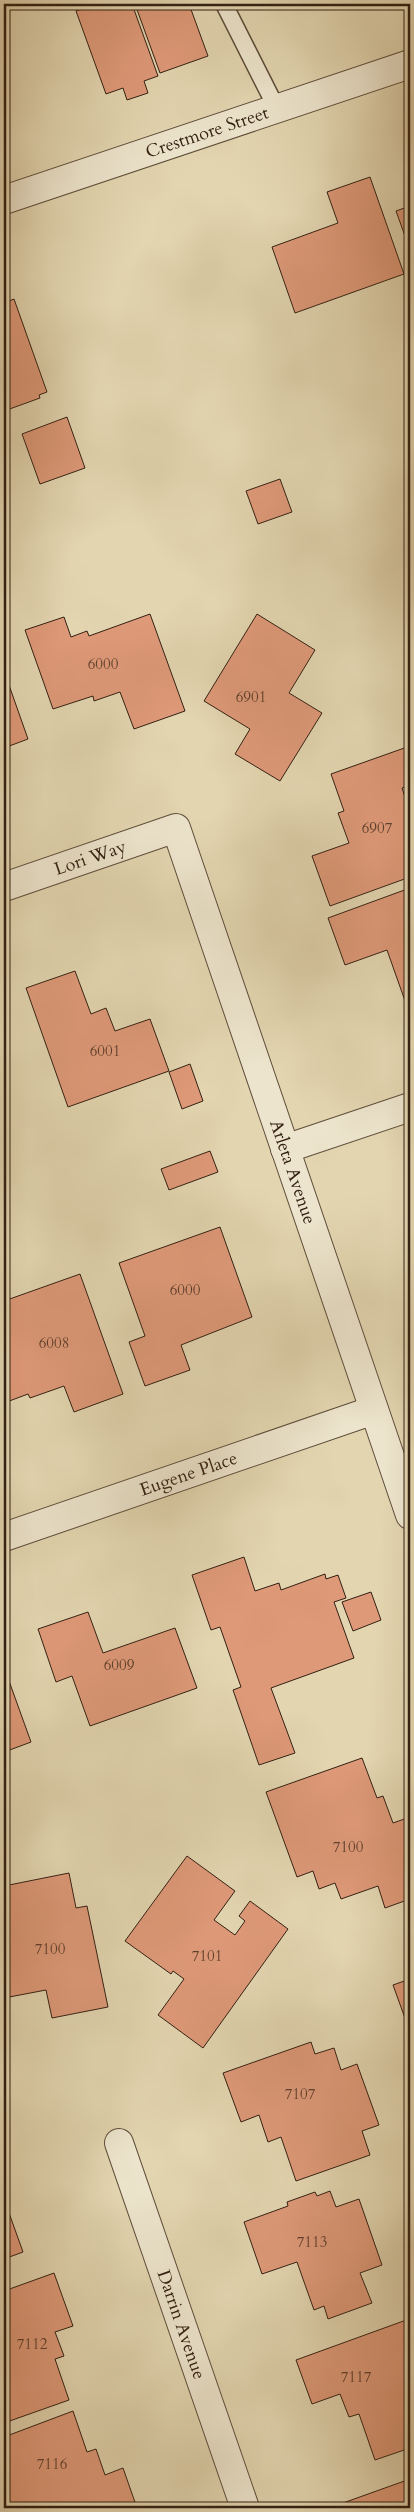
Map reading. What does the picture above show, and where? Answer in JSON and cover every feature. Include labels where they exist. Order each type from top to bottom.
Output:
[{"type":"street","name":"Crestmore Street","points":[[4,200],[410,64]]},
{"type":"street","name":"Lori Way","points":[[4,887],[176,828]]},
{"type":"street","name":"Arleta Avenue","points":[[176,828],[410,1514]]},
{"type":"street","points":[[285,1149],[410,1107]]},
{"type":"street","name":"Eugene Place","points":[[4,1537],[374,1410]]},
{"type":"street","name":"Darrin Avenue","points":[[119,2143],[245,2508]]},
{"type":"lane","points":[[224,4],[277,108]]},
{"type":"building","points":[[95,4],[132,4],[158,76],[144,81],[148,93],[127,100],[123,88],[106,94],[76,11]]},
{"type":"building","points":[[135,4],[189,4],[208,56],[160,73]]},
{"type":"building","points":[[370,177],[404,274],[295,313],[272,247],[338,223],[327,192]]},
{"type":"building","points":[[410,206],[410,250],[396,211]]},
{"type":"building","points":[[14,299],[47,392],[39,395],[40,398],[4,411],[4,303]]},
{"type":"building","points":[[67,417],[85,468],[40,484],[22,434]]},
{"type":"building","points":[[280,479],[292,512],[258,524],[246,491]]},
{"type":"building","points":[[150,614],[185,711],[134,729],[120,692],[94,701],[93,696],[53,709],[25,630],[64,617],[71,637],[87,631],[89,636]]},
{"type":"building","points":[[257,614],[315,650],[289,693],[322,713],[280,781],[235,754],[250,729],[204,701]]},
{"type":"building","points":[[4,671],[28,739],[4,748]]},
{"type":"building","points":[[410,746],[410,785],[402,788],[410,812],[410,877],[330,906],[312,856],[349,843],[338,813],[344,811],[331,774]]},
{"type":"building","points":[[410,888],[410,1015],[387,950],[345,965],[328,918]]},
{"type":"building","points":[[75,971],[91,1014],[106,1008],[115,1031],[150,1019],[169,1071],[68,1107],[26,988]]},
{"type":"building","points":[[190,1064],[203,1101],[182,1109],[169,1072]]},
{"type":"building","points":[[210,1151],[218,1172],[169,1190],[161,1169]]},
{"type":"building","points":[[220,1227],[252,1317],[181,1345],[190,1370],[145,1386],[129,1342],[145,1336],[119,1263]]},
{"type":"building","points":[[80,1274],[123,1394],[74,1412],[64,1386],[30,1398],[28,1394],[4,1403],[4,1301]]},
{"type":"building","points":[[244,1557],[255,1591],[279,1583],[281,1590],[325,1574],[326,1579],[338,1575],[346,1598],[334,1602],[354,1658],[271,1688],[295,1753],[259,1765],[233,1690],[241,1687],[220,1627],[211,1630],[192,1575]]},
{"type":"building","points":[[371,1592],[381,1620],[353,1631],[342,1602]]},
{"type":"building","points":[[88,1612],[103,1653],[175,1628],[197,1688],[90,1726],[72,1676],[56,1682],[38,1629]]},
{"type":"building","points":[[9,1681],[31,1742],[7,1751],[4,1742],[4,1683]]},
{"type":"building","points":[[362,1758],[377,1798],[383,1796],[393,1823],[410,1817],[410,1899],[385,1908],[378,1886],[341,1899],[335,1883],[319,1889],[313,1871],[297,1877],[266,1792]]},
{"type":"building","points":[[187,1856],[235,1891],[214,1920],[235,1935],[245,1921],[239,1916],[250,1901],[288,1929],[203,2048],[158,2015],[184,1979],[173,1971],[171,1974],[125,1941]]},
{"type":"building","points":[[69,1873],[76,1908],[87,1906],[108,2007],[52,2018],[46,1990],[4,1998],[4,1886]]},
{"type":"building","points":[[410,1979],[410,2032],[393,1985]]},
{"type":"building","points":[[311,2042],[315,2054],[334,2048],[341,2070],[357,2064],[379,2125],[362,2131],[370,2155],[296,2181],[281,2137],[268,2142],[259,2115],[241,2122],[223,2073]]},
{"type":"building","points":[[330,2191],[336,2207],[359,2199],[382,2265],[360,2273],[372,2303],[328,2319],[324,2306],[314,2310],[297,2262],[262,2274],[244,2222],[288,2206],[287,2202],[315,2192],[317,2196]]},
{"type":"building","points":[[4,2199],[23,2252],[4,2259]]},
{"type":"building","points":[[54,2273],[73,2326],[55,2332],[64,2356],[55,2359],[69,2400],[4,2423],[4,2291]]},
{"type":"building","points":[[409,2319],[410,2448],[375,2460],[359,2414],[349,2417],[340,2394],[312,2404],[296,2360]]},
{"type":"building","points":[[73,2411],[87,2452],[96,2449],[105,2475],[123,2468],[137,2508],[6,2508],[4,2501],[4,2460],[7,2459],[4,2437]]},
{"type":"building","points":[[410,2479],[410,2508],[345,2508],[343,2503]]}]
